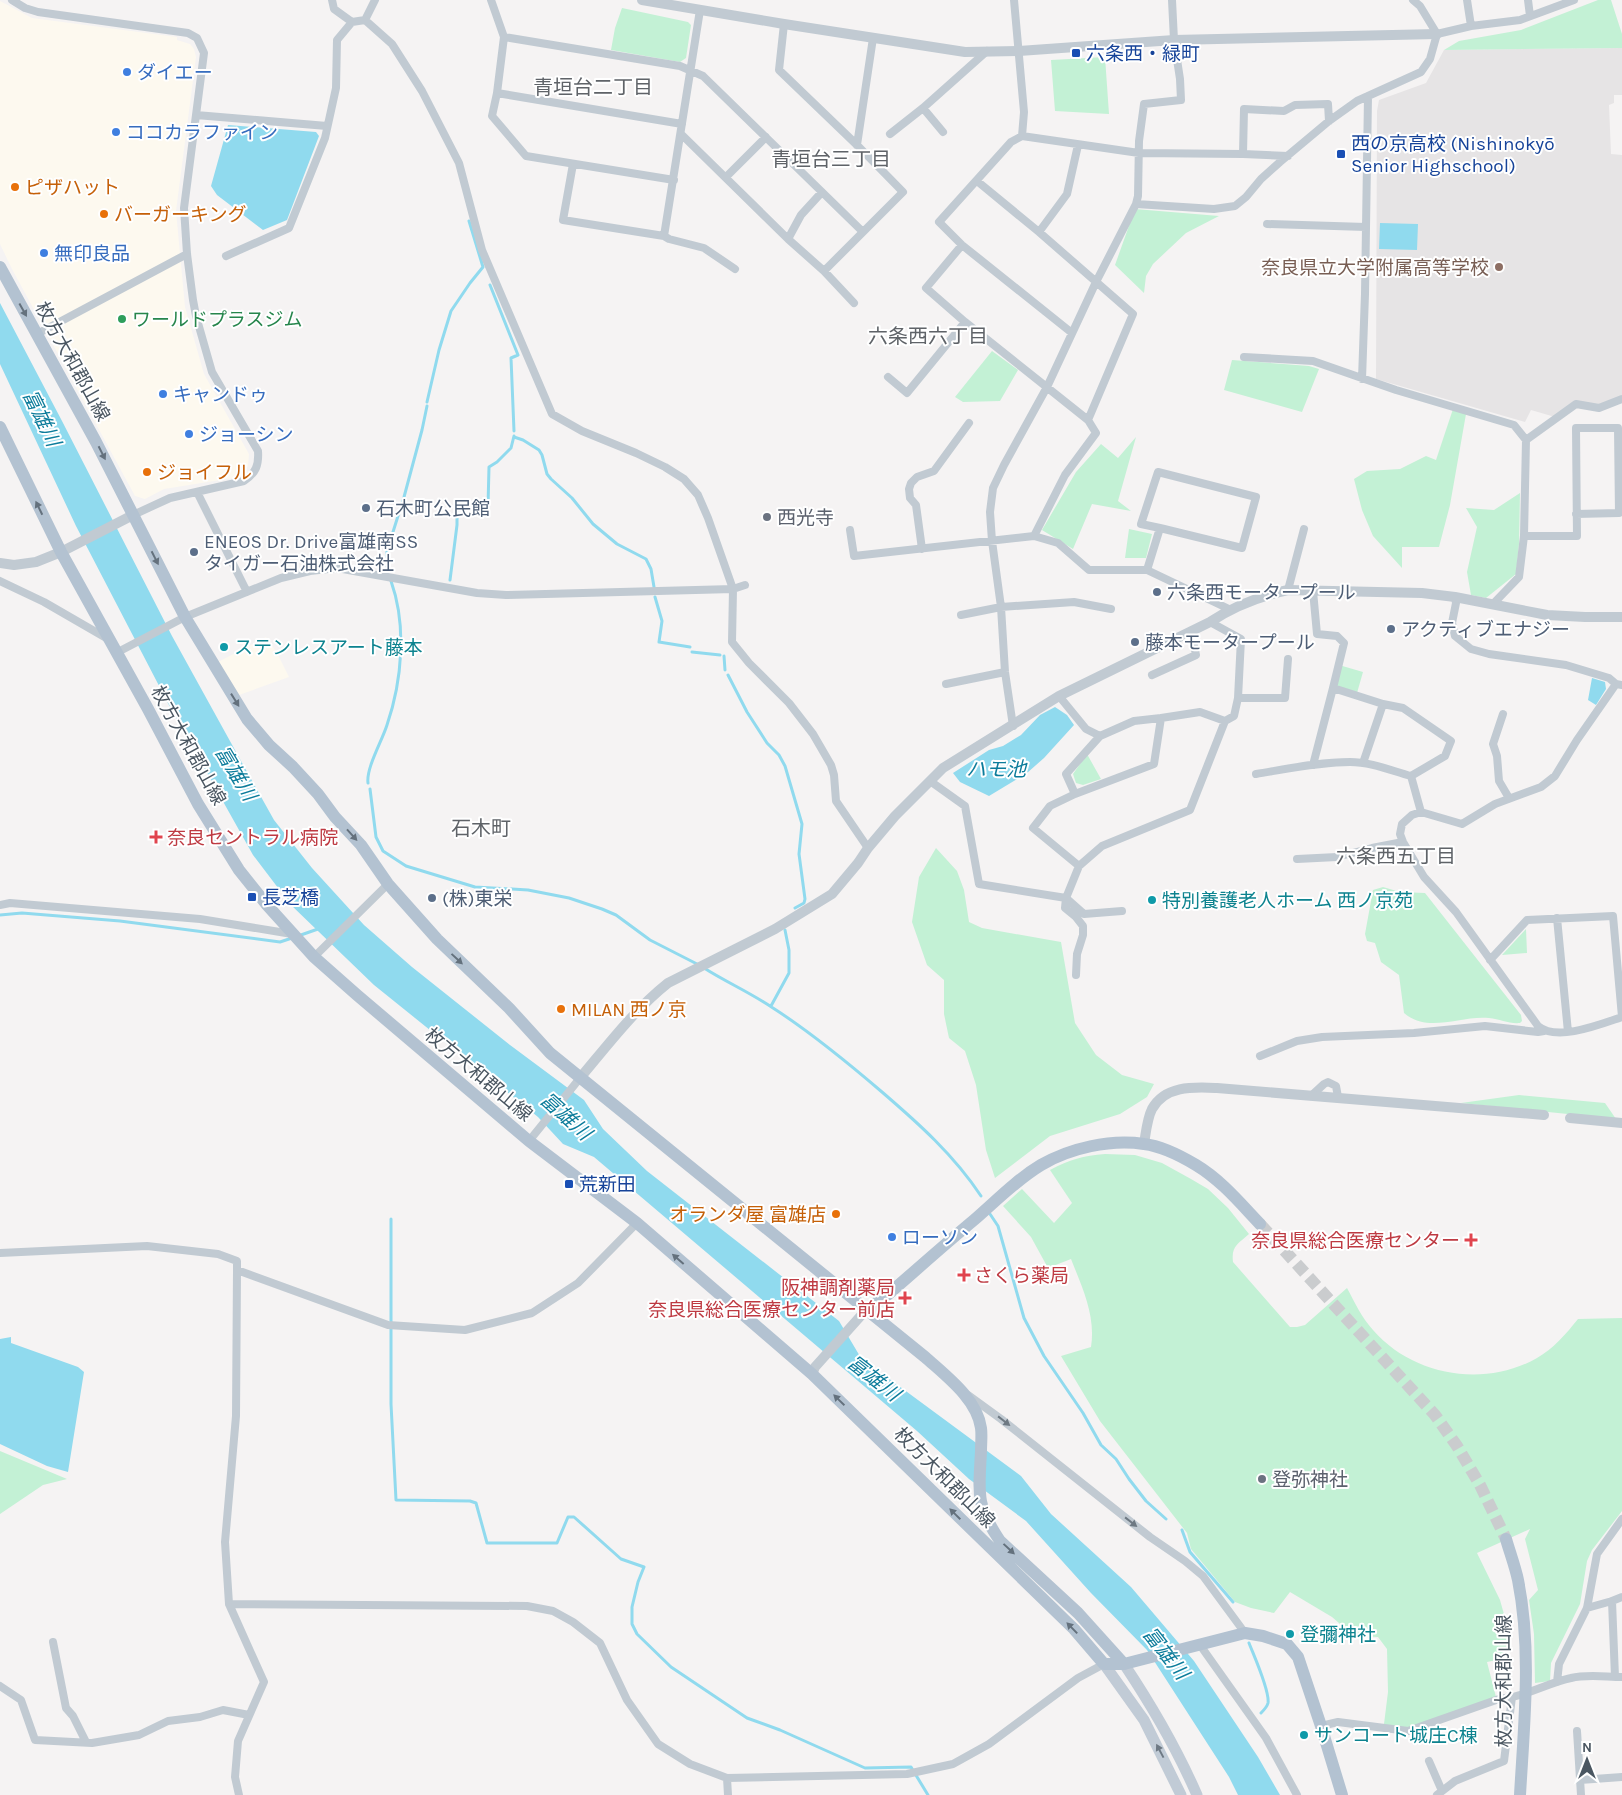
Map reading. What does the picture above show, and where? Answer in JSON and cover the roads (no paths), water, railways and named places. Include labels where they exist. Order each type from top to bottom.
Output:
[{"type":"main road","name":"枚方大和郡山線","points":[[0,267],[96,442],[129,517],[181,620],[247,719],[269,745],[294,767],[318,794],[361,845],[388,884],[437,939],[509,1008],[577,1082],[691,1167],[863,1313],[925,1358],[964,1392],[981,1427],[979,1492],[982,1509],[990,1526],[1000,1541],[1129,1662]]},
{"type":"main road","name":"枚方大和郡山線","points":[[0,427],[61,552],[110,640],[121,651],[198,804],[239,870],[267,905],[294,934],[529,1141],[636,1223],[814,1371],[1074,1629],[1104,1664]]},
{"type":"main road","points":[[863,1313],[1006,1191],[1041,1165],[1066,1153],[1093,1146],[1121,1143],[1144,1144],[1170,1152],[1196,1165],[1222,1184],[1260,1224]]},
{"type":"main road","name":"枚方大和郡山線","points":[[1506,1539],[1518,1579],[1524,1626],[1525,1694],[1520,1795]]},
{"type":"main road","points":[[1104,1664],[1129,1662],[1245,1633],[1263,1636],[1287,1644],[1298,1657],[1342,1795]]},
{"type":"main road","points":[[1129,1662],[1181,1759],[1197,1795]]},
{"type":"main road","points":[[1104,1664],[1144,1720],[1181,1795]]},
{"type":"street","points":[[0,562],[14,565],[36,562],[61,552],[170,498],[244,481],[252,476],[259,461],[258,451],[209,365],[194,309],[187,254],[184,208],[204,53],[198,38],[179,31],[38,12],[25,8],[12,0]]},
{"type":"street","points":[[332,0],[334,9],[352,22]]},
{"type":"street","points":[[365,20],[375,0]]},
{"type":"street","points":[[490,0],[504,37],[492,116],[526,156],[674,180]]},
{"type":"street","points":[[642,0],[965,52],[1019,51],[1174,40],[1437,34],[1470,26],[1520,20],[1574,0]]},
{"type":"street","points":[[1014,0],[1024,112],[1022,136]]},
{"type":"street","points":[[1013,726],[1005,672],[1001,607],[992,541],[990,512],[993,488],[1047,388],[1096,282],[1136,204],[1144,104],[1181,100],[1174,40],[1172,0]]},
{"type":"street","points":[[1136,204],[1214,208],[1235,206],[1246,198],[1261,180],[1288,156],[1356,101],[1421,72],[1430,59],[1437,34],[1420,6],[1413,0]]},
{"type":"street","points":[[1467,0],[1470,26]]},
{"type":"street","points":[[1528,0],[1530,16]]},
{"type":"street","points":[[664,236],[700,10]]},
{"type":"street","points":[[226,256],[289,228],[325,138],[336,88],[337,40],[352,22],[365,20]]},
{"type":"street","points":[[365,20],[392,44],[422,91],[459,163],[482,250],[552,414],[582,431],[665,467],[684,479],[698,495],[733,589],[732,642],[789,702],[813,734],[831,765],[834,775],[836,801],[868,848]]},
{"type":"street","points":[[784,24],[779,70],[903,192],[824,271]]},
{"type":"street","points":[[504,37],[680,66],[703,76],[863,232]]},
{"type":"street","points":[[857,145],[873,38]]},
{"type":"street","points":[[890,134],[923,108],[986,51]]},
{"type":"street","points":[[497,92],[682,124]]},
{"type":"street","points":[[1362,379],[1368,96]]},
{"type":"street","points":[[1243,154],[1244,109],[1284,111],[1294,105],[1328,104],[1330,121]]},
{"type":"street","points":[[923,108],[943,132]]},
{"type":"street","points":[[196,115],[327,126]]},
{"type":"street","points":[[681,134],[854,302]]},
{"type":"street","points":[[1072,333],[962,245],[939,222],[1011,142],[1022,136],[1139,153],[1288,156]]},
{"type":"street","points":[[726,177],[766,137]]},
{"type":"street","points":[[1039,232],[1067,194],[1078,145]]},
{"type":"street","points":[[573,164],[563,220],[664,236],[704,248],[735,270]]},
{"type":"street","points":[[977,181],[1133,314],[1088,420]]},
{"type":"street","points":[[788,239],[801,215],[822,192]]},
{"type":"street","points":[[1267,224],[1366,227]]},
{"type":"street","points":[[962,245],[926,288],[965,322],[1088,420],[1096,432],[1065,475],[1034,536]]},
{"type":"street","points":[[36,334],[187,254]]},
{"type":"street","points":[[888,377],[907,393],[965,322]]},
{"type":"street","points":[[1244,357],[1313,361],[1362,379],[1514,425],[1526,440],[1524,536],[1519,577],[1493,604]]},
{"type":"street","points":[[1526,440],[1576,404],[1599,408],[1622,399]]},
{"type":"street","points":[[922,549],[916,505],[910,498],[909,489],[917,477],[934,471],[969,423]]},
{"type":"street","points":[[1524,536],[1577,536],[1576,514],[1576,428],[1618,428],[1619,513],[1576,514]]},
{"type":"street","points":[[1158,472],[1256,497],[1242,548],[1160,528],[1142,524],[1158,472]]},
{"type":"street","points":[[197,492],[247,592]]},
{"type":"street","points":[[1146,570],[1160,528]]},
{"type":"street","points":[[1288,590],[1304,529]]},
{"type":"street","points":[[850,530],[854,556],[1034,536],[1058,543],[1088,570],[1146,570],[1229,609]]},
{"type":"street","points":[[121,651],[181,620],[288,576],[337,568],[477,593],[506,596],[733,589],[744,585]]},
{"type":"street","points":[[0,581],[44,602],[110,640]]},
{"type":"street","points":[[529,1141],[616,1034],[656,993],[668,983],[775,929],[832,894],[895,816],[943,768],[1059,696],[1210,622],[1229,609],[1269,594],[1288,590],[1422,593],[1493,604],[1546,615],[1585,618],[1622,617]]},
{"type":"street","points":[[1312,591],[1318,634],[1337,636],[1344,643],[1313,765]]},
{"type":"street","points":[[1455,598],[1456,603],[1452,623],[1455,636],[1471,649],[1489,654],[1566,665],[1609,678],[1619,685],[1577,740],[1555,776],[1542,787],[1494,804],[1462,824],[1421,812],[1412,815],[1402,824],[1400,834],[1403,842],[1424,877],[1456,912],[1538,1026],[1544,1031]]},
{"type":"street","points":[[961,615],[1001,607],[1074,602],[1111,609]]},
{"type":"street","points":[[1076,975],[1077,954],[1083,934],[1083,926],[1065,908],[1066,898],[1079,866],[1102,846],[1190,810],[1225,721],[1234,716],[1238,698],[1241,639],[1210,622]]},
{"type":"street","points":[[1152,675],[1196,655],[1191,631]]},
{"type":"street","points":[[1238,698],[1285,698],[1288,659]]},
{"type":"street","points":[[946,684],[1005,672]]},
{"type":"street","points":[[1256,774],[1313,765],[1350,762],[1362,763],[1411,776],[1445,756],[1451,741],[1403,708],[1383,704],[1333,688]]},
{"type":"street","points":[[1059,696],[1086,729],[1100,736]]},
{"type":"street","points":[[1362,763],[1383,704]]},
{"type":"street","points":[[1075,794],[1066,774],[1100,736],[1134,721],[1200,712],[1225,721]]},
{"type":"street","points":[[1503,714],[1493,744],[1497,756],[1499,781],[1509,798]]},
{"type":"street","points":[[1079,866],[1032,828],[1050,806],[1075,794],[1154,764],[1161,718]]},
{"type":"street","points":[[1411,776],[1421,812]]},
{"type":"street","points":[[930,781],[965,806],[979,884],[1066,898],[1084,914],[1122,911]]},
{"type":"street","points":[[1297,859],[1337,856],[1403,842]]},
{"type":"street","points":[[318,954],[388,884]]},
{"type":"street","points":[[0,905],[10,904],[200,919],[294,934]]},
{"type":"street","points":[[1260,1056],[1297,1041],[1322,1037],[1414,1033],[1485,1026],[1538,1032],[1573,1033],[1622,1017],[1613,916],[1527,920],[1490,960]]},
{"type":"street","points":[[1557,918],[1568,1032]]},
{"type":"street","points":[[1311,1096],[1328,1082],[1336,1086],[1338,1097]]},
{"type":"street","points":[[1144,1144],[1152,1108],[1162,1097],[1174,1091],[1192,1087],[1338,1097],[1544,1115]]},
{"type":"street","points":[[1570,1118],[1622,1123]]},
{"type":"street","points":[[237,1270],[388,1325],[465,1330],[532,1313],[578,1283],[636,1223]]},
{"type":"street","points":[[0,1252],[147,1246],[218,1254],[237,1261],[236,1416],[226,1542],[229,1604],[264,1682],[238,1741],[235,1777],[239,1795]]},
{"type":"street","points":[[814,1371],[863,1313]]},
{"type":"street","points":[[964,1392],[988,1408],[1150,1537],[1185,1560],[1203,1576],[1245,1633]]},
{"type":"street","points":[[1557,1682],[1559,1664],[1587,1608],[1597,1554],[1622,1519]]},
{"type":"street","points":[[1587,1608],[1622,1597]]},
{"type":"street","points":[[1321,1726],[1338,1722],[1408,1731],[1499,1699],[1525,1694],[1578,1676],[1619,1677],[1612,1601]]},
{"type":"street","points":[[229,1604],[527,1606],[553,1611],[574,1622],[600,1643],[627,1700],[658,1744],[690,1764],[727,1778],[907,1774],[953,1764],[989,1744],[1078,1678],[1104,1664]]},
{"type":"street","points":[[53,1642],[66,1708],[73,1716],[86,1742]]},
{"type":"street","points":[[1200,1645],[1266,1738],[1297,1795]]},
{"type":"street","points":[[0,1686],[21,1700],[35,1740],[92,1743],[138,1735],[168,1722],[200,1717],[223,1710],[249,1715]]},
{"type":"street","points":[[1429,1761],[1439,1793],[1455,1781],[1504,1761],[1512,1697]]},
{"type":"street","points":[[1577,1731],[1580,1795]]},
{"type":"street","points":[[1580,1780],[1622,1777]]},
{"type":"street","points":[[727,1778],[728,1795]]},
{"type":"water","points":[[228,125],[316,132],[319,136],[287,220],[263,230],[217,195],[211,186]]},
{"type":"water","points":[[1380,223],[1418,224],[1417,250],[1379,249]]},
{"type":"water","name":"富雄川","points":[[0,303],[172,636],[241,761],[274,820],[312,868],[364,925],[412,967],[510,1045],[584,1100],[603,1129],[647,1171],[839,1321],[861,1358],[1021,1476],[1051,1514],[1131,1587],[1194,1661],[1258,1757],[1280,1795],[1238,1795],[1229,1777],[1147,1650],[1091,1593],[1026,1521],[969,1479],[917,1431],[594,1157],[563,1144],[538,1117],[374,985],[291,905],[253,855],[169,705],[76,526],[0,364]]},
{"type":"water","points":[[1592,678],[1605,682],[1606,689],[1596,705],[1588,700]]},
{"type":"water","name":"ハモ池","points":[[1055,707],[1067,715],[1074,725],[1044,758],[1027,773],[989,796],[960,782],[953,773],[989,750],[1003,746],[1021,735],[1040,715]]},
{"type":"water","points":[[11,1337],[11,1343],[78,1367],[84,1372],[68,1472],[47,1466],[0,1444],[0,1339]]},
{"type":"waterway","points":[[427,402],[439,350],[451,311],[483,267],[469,221]]},
{"type":"waterway","points":[[490,285],[518,355],[511,358],[514,431]]},
{"type":"waterway","points":[[387,572],[387,551],[404,497],[427,406]]},
{"type":"waterway","points":[[450,580],[457,525],[457,506],[482,508],[488,506],[489,467],[511,448],[514,436]]},
{"type":"waterway","points":[[514,437],[539,450],[547,474],[572,498],[593,524],[617,544],[646,559],[651,569],[654,587]]},
{"type":"waterway","points":[[368,783],[369,770],[392,708],[399,672],[401,635],[396,598],[391,581]]},
{"type":"waterway","points":[[655,597],[662,621],[659,642],[690,647]]},
{"type":"waterway","points":[[692,652],[720,655]]},
{"type":"waterway","points":[[724,656],[725,670]]},
{"type":"waterway","points":[[728,675],[747,712],[785,766],[802,824],[799,854],[805,899],[804,903],[795,908]]},
{"type":"waterway","points":[[370,789],[376,837],[383,851],[406,866],[475,887],[528,890],[569,898],[602,909],[616,915],[650,940],[699,965]]},
{"type":"waterway","points":[[0,915],[22,913],[120,921],[280,942],[292,938]]},
{"type":"waterway","points":[[298,936],[318,929]]},
{"type":"waterway","points":[[771,1006],[789,973],[789,950],[785,930]]},
{"type":"waterway","points":[[704,968],[756,997],[815,1038],[856,1070],[935,1140],[981,1196]]},
{"type":"waterway","points":[[990,1214],[998,1226],[1024,1318],[1044,1356],[1083,1413],[1101,1445],[1116,1459],[1146,1501],[1166,1519]]},
{"type":"waterway","points":[[391,1219],[391,1404],[396,1500],[470,1501],[476,1503],[487,1543],[557,1543],[568,1517],[574,1517],[621,1559],[644,1567],[632,1607],[632,1624],[637,1634],[671,1667],[747,1718],[780,1730],[865,1768],[911,1767],[928,1795]]},
{"type":"waterway","points":[[1182,1530],[1190,1552],[1233,1602]]},
{"type":"waterway","points":[[1249,1643],[1268,1698],[1268,1704],[1261,1713]]},
{"type":"tunnel","points":[[1260,1224],[1435,1415],[1457,1446],[1480,1485],[1506,1539]]},
{"type":"place","name":"六条西・緑町","points":[[1076,53]]},
{"type":"place","name":"ダイエー","points":[[127,72]]},
{"type":"place","name":"ココカラファイン","points":[[116,132]]},
{"type":"place","name":"西の京高校 (Nishinokyō Senior Highschool)","points":[[1341,154]]},
{"type":"place","name":"ピザハット","points":[[15,187]]},
{"type":"place","name":"バーガーキング","points":[[104,214]]},
{"type":"place","name":"無印良品","points":[[44,253]]},
{"type":"place","name":"奈良県立大学附属高等学校","points":[[1499,267]]},
{"type":"place","name":"ワールドプラスジム","points":[[122,319]]},
{"type":"place","name":"キャンドゥ","points":[[163,394]]},
{"type":"place","name":"ジョーシン","points":[[189,434]]},
{"type":"place","name":"ジョイフル","points":[[147,472]]},
{"type":"place","name":"石木町公民館","points":[[366,508]]},
{"type":"place","name":"西光寺","points":[[767,517]]},
{"type":"place","name":"ENEOS Dr. Drive富雄南SS タイガー石油株式会社","points":[[194,552]]},
{"type":"place","name":"六条西モータープール","points":[[1157,592]]},
{"type":"place","name":"アクティブエナジー","points":[[1391,629]]},
{"type":"place","name":"藤本モータープール","points":[[1135,642]]},
{"type":"place","name":"ステンレスアート藤本","points":[[224,647]]},
{"type":"place","name":"奈良セントラル病院","points":[[156,837]]},
{"type":"place","name":"長芝橋","points":[[252,897]]},
{"type":"place","name":"(株)東栄","points":[[432,898]]},
{"type":"place","name":"特別養護老人ホーム 西ノ京苑","points":[[1152,900]]},
{"type":"place","name":"MILAN 西ノ京","points":[[561,1009]]},
{"type":"place","name":"荒新田","points":[[569,1184]]},
{"type":"place","name":"オランダ屋 富雄店","points":[[836,1214]]},
{"type":"place","name":"ローソン","points":[[892,1237]]},
{"type":"place","name":"奈良県総合医療センター","points":[[1471,1240]]},
{"type":"place","name":"さくら薬局","points":[[964,1275]]},
{"type":"place","name":"阪神調剤薬局 奈良県総合医療センター前店","points":[[905,1298]]},
{"type":"place","name":"登弥神社","points":[[1262,1479]]},
{"type":"place","name":"登彌神社","points":[[1290,1634]]},
{"type":"place","name":"サンコート城庄C棟","points":[[1304,1735]]},
{"type":"district","name":"青垣台二丁目","points":[[593,87]]},
{"type":"district","name":"青垣台三丁目","points":[[831,159]]},
{"type":"district","name":"六条西六丁目","points":[[928,336]]},
{"type":"district","name":"石木町","points":[[481,828]]},
{"type":"district","name":"六条西五丁目","points":[[1396,856]]}]
